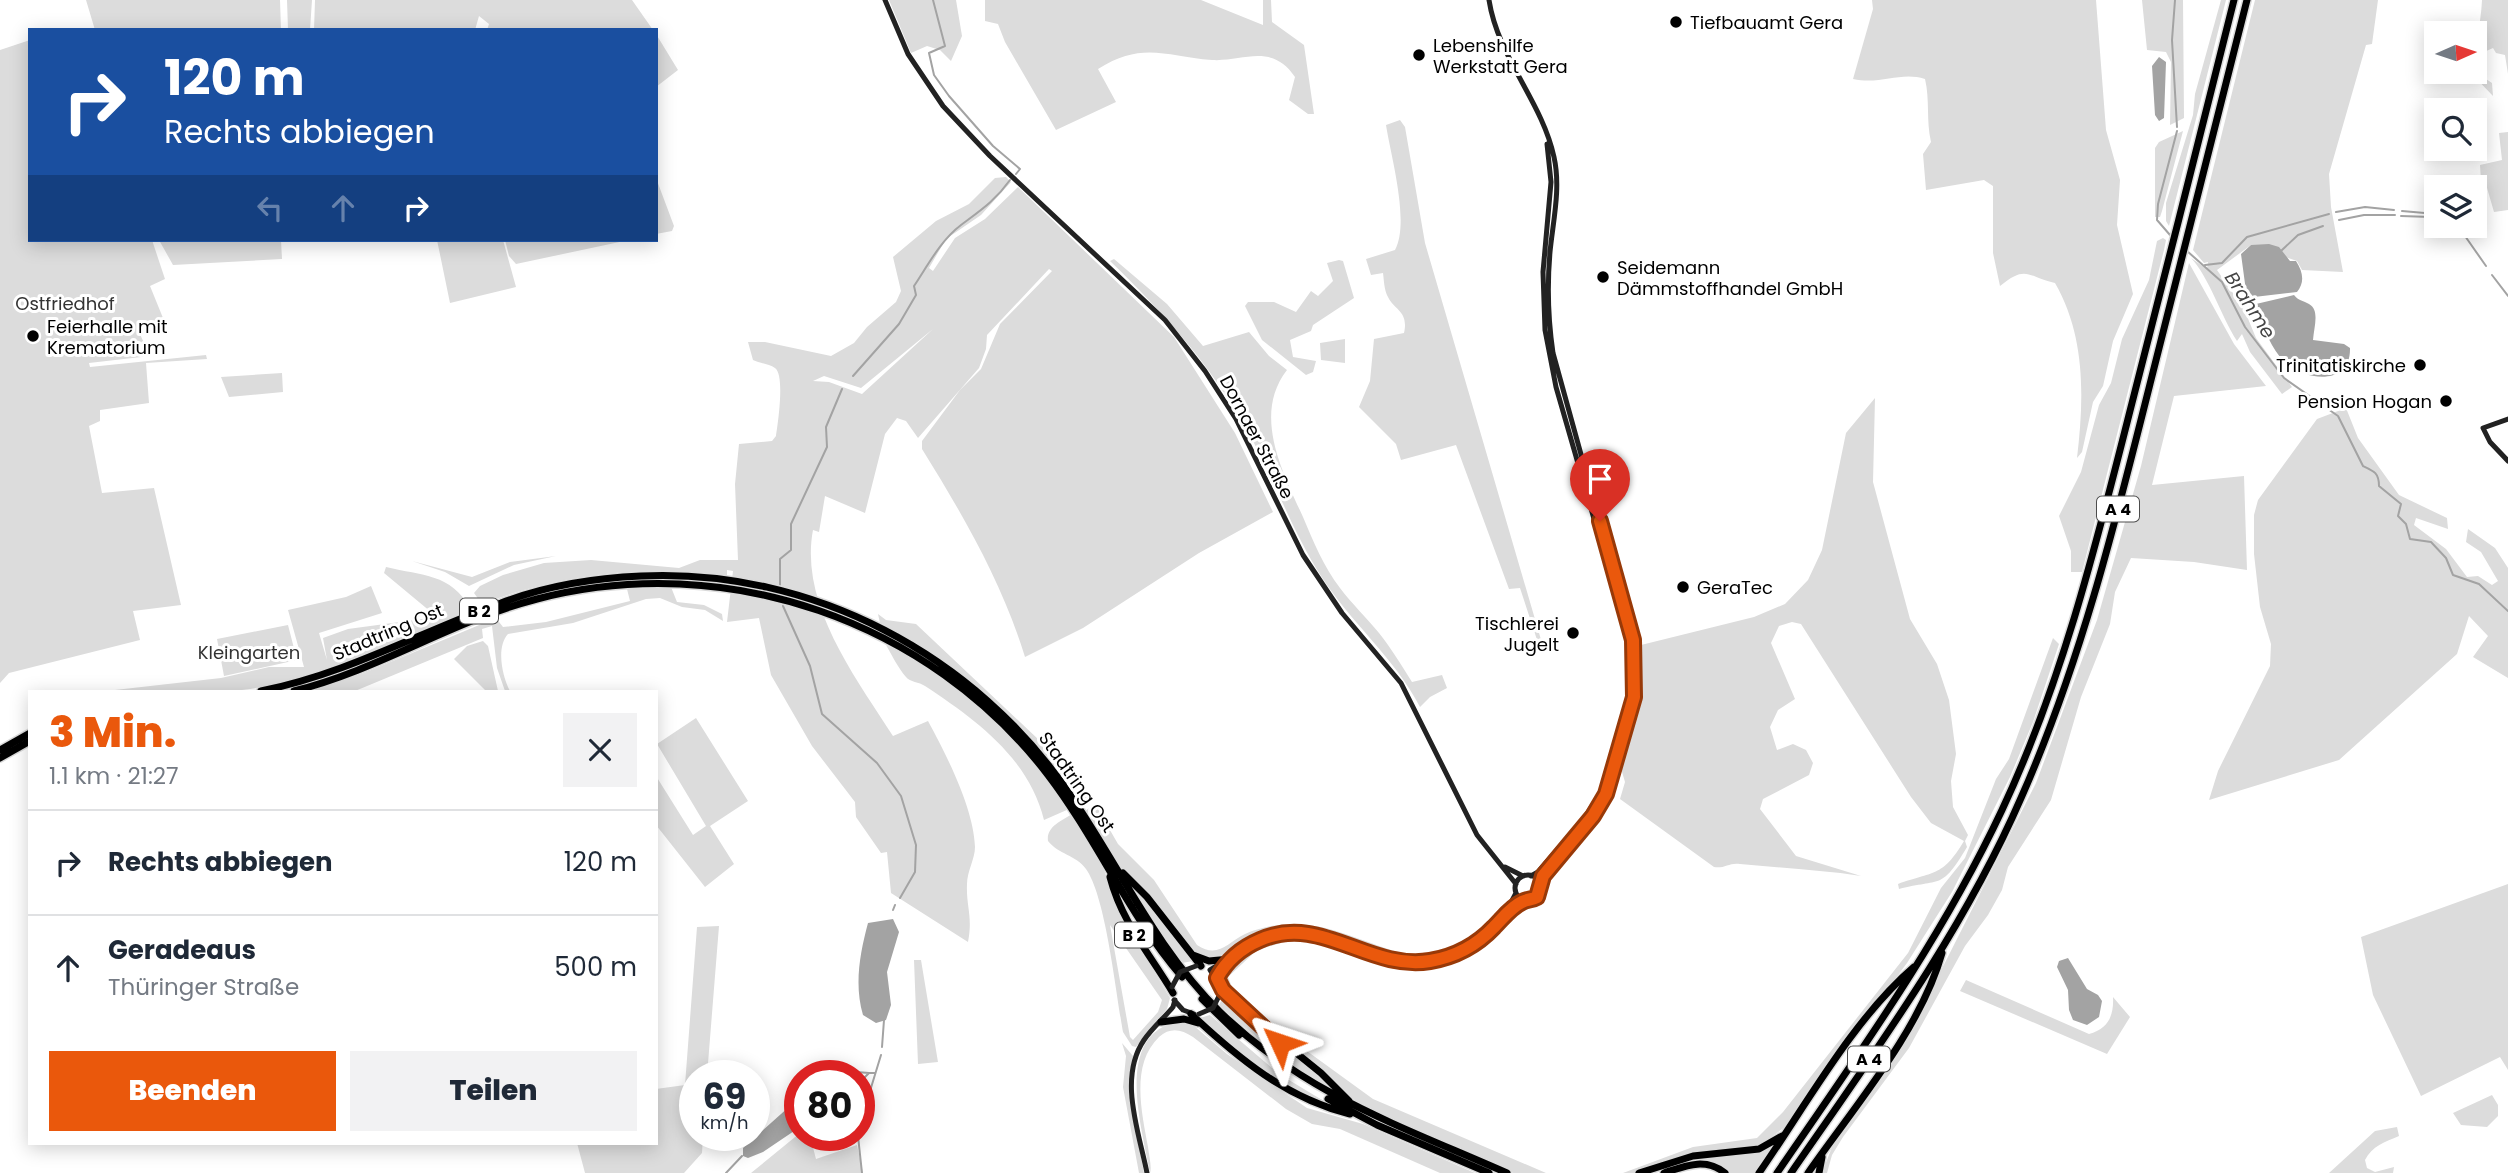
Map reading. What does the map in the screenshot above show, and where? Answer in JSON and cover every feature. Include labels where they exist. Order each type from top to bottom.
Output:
[{"type":"highway","name":"A 4","points":[[1777,1173],[1920,962],[1964,886],[2003,808],[2062,661],[2091,565],[2234,0]]},
{"type":"highway","name":"A 4","points":[[1791,1173],[1945,942],[2021,800],[2076,658],[2122,496],[2246,0]]},
{"type":"highway","name":"Stadtring Ost","points":[[265,690],[343,670],[458,619],[538,591],[641,576],[753,584],[806,597],[856,616],[969,684],[1019,730],[1056,774],[1160,948],[1216,1014],[1290,1075],[1358,1116],[1489,1173]]},
{"type":"highway","name":"Stadtring Ost","points":[[297,690],[362,670],[469,622],[536,599],[613,585],[707,582]]},
{"type":"highway","points":[[0,750],[28,734]]},
{"type":"highway","points":[[0,758],[28,742]]},
{"type":"highway","name":"Stadtring Ost","points":[[1111,868],[1162,944],[1219,1011],[1292,1071],[1354,1106],[1507,1173]]},
{"type":"highway","name":"B 2","points":[[1111,868],[1147,897],[1198,966]]},
{"type":"highway","name":"B 2","points":[[1111,868],[1119,909],[1173,994]]},
{"type":"highway","points":[[1808,1173],[1922,1002],[1935,977],[1945,942]]},
{"type":"highway","points":[[1186,951],[1209,961],[1230,959]]},
{"type":"highway","points":[[1759,1173],[1864,1021],[1895,983],[1920,962]]},
{"type":"highway","name":"B 2","points":[[1220,986],[1243,1010],[1333,1083],[1354,1106]]},
{"type":"highway","name":"B 2","points":[[1191,1013],[1247,1062],[1300,1099],[1328,1110],[1358,1116]]},
{"type":"highway","points":[[1161,1022],[1184,1019],[1202,1024]]},
{"type":"highway","points":[[1639,1173],[1693,1156],[1759,1149],[1788,1131]]},
{"type":"highway","points":[[1819,1173],[1826,1148]]},
{"type":"highway","points":[[1664,1173],[1697,1163],[1708,1163],[1725,1173]]},
{"type":"main road","name":"Dornaer Straße","points":[[884,0],[908,54],[943,106],[990,156],[1165,320],[1205,370],[1236,419],[1303,555],[1342,613],[1401,683],[1477,835],[1516,884]]},
{"type":"main road","points":[[1210,970],[1261,939],[1295,931],[1333,938],[1386,960],[1432,961],[1474,944],[1525,900],[1537,897],[1543,876],[1593,816],[1606,794],[1630,716],[1635,676],[1630,626],[1553,353],[1548,303],[1551,182],[1547,139],[1504,52],[1489,0]]},
{"type":"main road","points":[[1505,915],[1516,893],[1516,884],[1523,876],[1538,872],[1583,820],[1601,792],[1625,714],[1631,677],[1626,630],[1547,344],[1542,287],[1551,220]]},
{"type":"main road","points":[[2508,419],[2483,428],[2490,442],[2508,461]]},
{"type":"main road","name":"Dornaer Straße","points":[[1500,863],[1523,876]]},
{"type":"main road","points":[[1531,876],[1540,885]]},
{"type":"main road","points":[[1516,893],[1525,900]]},
{"type":"main road","points":[[1161,1022],[1213,1008],[1230,959]]},
{"type":"main road","points":[[1147,1173],[1131,1075],[1144,1040],[1161,1022],[1180,972],[1198,966],[1210,970],[1220,986]]},
{"type":"main road","points":[[1173,994],[1191,1013]]},
{"type":"green space","points":[[86,0],[280,0],[281,28],[94,28]]},
{"type":"green space","points":[[287,0],[312,0],[310,28],[288,28]]},
{"type":"green space","points":[[315,0],[632,0],[652,28],[488,28],[489,24],[479,16],[476,28],[314,28]]},
{"type":"green space","points":[[889,0],[956,0],[962,36],[951,61],[940,50],[927,46],[911,53]]},
{"type":"green space","points":[[985,0],[1201,0],[1263,25],[1263,0],[1271,0],[1272,22],[1304,45],[1314,114],[1308,114],[1289,100],[1295,77],[1286,66],[1276,60],[1256,56],[1212,60],[1154,52],[1128,55],[1098,69],[1116,102],[1056,130],[1005,42],[998,24],[985,21]]},
{"type":"green space","points":[[1872,0],[2096,0],[2106,130],[2120,180],[2117,225],[2133,294],[2113,341],[2103,386],[2093,402],[2082,452],[2077,458],[2081,413],[2080,369],[2065,304],[2055,283],[2027,274],[2016,275],[2000,286],[1993,253],[1993,186],[1984,180],[1926,190],[1923,154],[1931,142],[1925,79],[1908,76],[1853,79],[1873,9]]},
{"type":"green space","points":[[2142,0],[2183,0],[2184,118],[2170,125],[2171,62],[2166,52],[2147,50]]},
{"type":"green space","points":[[2221,0],[2226,0],[2169,226],[2166,221],[2166,203],[2193,115],[2195,94]]},
{"type":"green space","points":[[2255,0],[2378,0],[2372,44],[2366,45],[2329,174],[2331,207],[2343,272],[2302,270],[2297,261],[2251,245],[2217,270],[2244,309],[2256,338],[2292,387],[2282,394],[2250,352],[2242,334],[2237,341],[2204,275],[2191,258],[2207,269],[2208,262],[2204,263],[2193,250]]},
{"type":"green space","points":[[2482,0],[2508,0],[2508,74],[2505,55],[2496,53],[2493,48],[2487,51],[2487,21],[2480,21]]},
{"type":"green space","points":[[658,37],[678,70],[658,85]]},
{"type":"green space","name":"Ostfriedhof","points":[[28,41],[28,242],[153,242],[165,279],[150,286],[163,318],[139,332],[150,356],[89,363],[90,367],[206,355],[207,359],[146,363],[149,403],[100,410],[100,421],[89,426],[102,493],[154,488],[181,605],[133,611],[140,640],[9,673],[0,683],[0,50]]},
{"type":"green space","points":[[2487,80],[2492,83],[2493,96],[2482,84],[2487,84]]},
{"type":"green space","points":[[1400,120],[1405,127],[1425,243],[1544,650],[1541,652],[1520,588],[1509,589],[1456,445],[1401,460],[1396,444],[1359,407],[1370,381],[1374,339],[1404,333],[1405,326],[1403,315],[1387,294],[1383,273],[1371,275],[1366,259],[1395,250],[1399,238],[1400,207],[1386,125]]},
{"type":"green space","points":[[2183,131],[2162,211],[2160,217],[2155,217],[2155,148],[2159,142]]},
{"type":"green space","points":[[2508,132],[2508,210],[2494,212],[2487,188],[2487,175],[2481,175],[2480,165],[2502,160],[2499,133]]},
{"type":"green space","points":[[1006,177],[1011,182],[981,215],[946,239],[929,268],[933,271],[955,238],[985,219],[1018,187],[1174,337],[1235,433],[1273,512],[1199,553],[1083,628],[1025,657],[993,576],[967,524],[922,449],[922,441],[960,390],[981,369],[1000,324],[1052,271],[1049,269],[987,335],[986,349],[979,368],[918,438],[906,421],[897,418],[885,434],[865,513],[825,496],[819,532],[813,530],[811,558],[814,585],[834,639],[893,736],[928,721],[951,765],[970,816],[975,847],[967,879],[970,925],[968,942],[891,893],[887,852],[881,853],[856,817],[855,802],[812,746],[771,675],[759,618],[727,622],[733,571],[727,570],[727,576],[665,571],[603,574],[542,585],[482,604],[474,593],[480,586],[503,575],[544,563],[591,560],[679,568],[700,560],[738,560],[735,484],[739,444],[772,441],[776,436],[780,400],[778,372],[773,367],[753,360],[748,342],[765,342],[831,356],[854,343],[867,327],[896,302],[901,291],[893,257],[936,221],[969,204],[995,178]],"holes":[[[933,329],[862,394],[829,382],[813,381],[824,376],[861,388]]]},
{"type":"green space","points":[[658,183],[674,226],[672,231],[658,234]]},
{"type":"green space","points":[[2163,238],[2166,240],[2164,250],[2082,572],[2071,572],[2071,551],[2059,516],[2081,472],[2099,405],[2111,383],[2122,339],[2149,280],[2157,241]]},
{"type":"green space","points":[[160,242],[281,242],[282,259],[173,265]]},
{"type":"green space","points":[[437,242],[504,242],[516,287],[450,303]]},
{"type":"green space","points":[[506,242],[620,242],[516,264],[509,256]]},
{"type":"green space","points":[[1114,259],[1167,304],[1203,346],[1249,332],[1269,356],[1287,370],[1277,387],[1272,406],[1274,444],[1287,482],[1319,554],[1340,588],[1383,639],[1412,682],[1442,675],[1447,688],[1430,697],[1420,707],[1398,672],[1345,609],[1311,560],[1254,443],[1224,392],[1171,324],[1110,261]]},
{"type":"green space","points":[[1343,261],[1354,298],[1313,325],[1311,331],[1290,340],[1293,357],[1316,361],[1313,372],[1306,375],[1262,340],[1245,306],[1248,302],[1274,302],[1296,312],[1311,291],[1318,296],[1333,281],[1327,263]]},
{"type":"green space","points":[[2189,263],[2234,344],[2266,386],[2174,396],[2152,485],[2244,476],[2247,570],[2194,562],[2131,558],[2115,592],[2110,624],[2081,697],[2051,800],[2008,867],[2002,890],[1988,915],[1965,946],[1909,1048],[1843,1137],[1832,1155],[1827,1173],[1822,1173],[1832,1147],[1924,1004],[2036,783],[2097,620],[2141,466]]},
{"type":"green space","points":[[1345,339],[1345,363],[1321,360],[1320,343]]},
{"type":"green space","points":[[282,373],[283,392],[229,397],[221,377]]},
{"type":"green space","points":[[1875,398],[1873,482],[1910,619],[1937,664],[1949,700],[1956,754],[1951,781],[1953,807],[1968,835],[1965,841],[1967,847],[1945,877],[1899,889],[1898,884],[1936,872],[1943,867],[1964,841],[1931,823],[1911,797],[1801,624],[1792,622],[1779,626],[1771,643],[1795,699],[1778,710],[1770,727],[1777,750],[1793,744],[1806,750],[1813,763],[1809,775],[1763,799],[1760,809],[1796,856],[1861,876],[1736,864],[1714,867],[1620,799],[1625,782],[1620,765],[1636,720],[1641,645],[1754,617],[1785,604],[1808,580],[1822,550],[1846,433]]},
{"type":"green space","points":[[2346,408],[2358,438],[2399,495],[2447,518],[2448,529],[2416,518],[2414,525],[2446,549],[2467,577],[2478,576],[2492,585],[2498,581],[2481,552],[2466,542],[2468,529],[2495,548],[2508,568],[2508,678],[2473,657],[2488,636],[2469,616],[2457,654],[2339,760],[2209,800],[2218,771],[2270,666],[2271,644],[2260,607],[2254,554],[2254,515],[2258,500],[2317,419]]},
{"type":"green space","points":[[556,556],[514,565],[469,586],[445,572],[412,561],[472,577],[510,562]]},
{"type":"green space","points":[[386,567],[445,582],[463,597],[471,609],[364,657],[279,683],[238,690],[115,690],[221,678],[269,667],[304,667],[288,610],[346,597],[371,586],[382,613],[319,633],[327,660],[323,638],[348,629],[437,617],[384,573]]},
{"type":"green space","points":[[671,587],[677,602],[704,605],[722,614],[723,621],[705,610],[682,607],[660,598],[646,599],[573,623],[508,634],[501,654],[510,690],[505,690],[497,668],[492,626],[482,629],[483,638],[357,690],[310,690],[364,673],[496,618],[503,627],[546,622],[630,601],[627,589]]},
{"type":"green space","points":[[878,614],[886,620],[916,624],[1039,740],[1089,797],[1080,803],[1039,748],[992,700],[939,658],[880,623]]},
{"type":"green space","name":"Kleingarten","points":[[288,625],[297,660],[224,676],[217,639]]},
{"type":"green space","points":[[2053,638],[2059,644],[2033,722],[2010,777],[1952,892],[1907,963],[1785,1127],[1759,1146],[1702,1151],[1635,1173],[1623,1173],[1693,1147],[1757,1138],[1783,1112],[1908,953],[1941,888],[1965,858],[1996,779],[2009,759]]},
{"type":"green space","points":[[483,641],[488,646],[498,690],[485,690],[454,659],[467,646]]},
{"type":"green space","points":[[886,645],[940,675],[988,714],[1031,760],[1069,809],[1044,820],[1037,798],[1026,778],[998,742],[963,712],[925,686],[908,679]]},
{"type":"green space","points":[[696,718],[748,801],[710,826],[734,864],[705,887],[658,828],[658,779],[693,835],[706,826],[658,743]]},
{"type":"green space","points":[[1095,804],[1118,844],[1154,880],[1197,945],[1204,949],[1217,950],[1251,931],[1271,926],[1304,924],[1336,931],[1398,952],[1395,957],[1376,954],[1330,934],[1305,928],[1260,935],[1221,958],[1198,954],[1121,868],[1085,811]]},
{"type":"green space","points":[[1072,814],[1102,864],[1119,914],[1170,998],[1167,1009],[1136,1047],[1132,1046],[1123,1032],[1105,923],[1093,882],[1082,864],[1048,841],[1052,828]],"holes":[[[1110,925],[1162,1000],[1158,1012],[1133,1040],[1130,1037]]]},
{"type":"green space","points":[[1127,881],[1142,894],[1193,961],[1182,963]]},
{"type":"green space","points":[[2508,884],[2508,1070],[2500,1057],[2421,1096],[2373,995],[2361,937]]},
{"type":"green space","points":[[719,926],[708,1060],[687,1060],[697,927]]},
{"type":"green space","points":[[1295,934],[1332,940],[1394,965],[1394,969],[1358,958],[1317,940],[1291,940],[1257,950],[1228,977],[1232,987],[1271,1025],[1373,1099],[1546,1173],[1513,1173],[1363,1107],[1241,1005],[1224,986],[1223,975],[1228,968],[1256,945]]},
{"type":"green space","points":[[914,960],[921,960],[938,1062],[918,1064]]},
{"type":"green space","points":[[1966,980],[2089,1034],[2101,1029],[2108,1021],[2113,997],[2130,1017],[2107,1054],[1960,991]]},
{"type":"green space","points":[[1224,995],[1254,1024],[1322,1077],[1339,1095],[1277,1053],[1233,1018],[1219,1005]]},
{"type":"green space","points":[[1210,1015],[1279,1074],[1337,1109],[1280,1080],[1248,1058],[1200,1018]]},
{"type":"green space","points":[[1178,1022],[1193,1025],[1227,1054],[1307,1108],[1363,1124],[1475,1173],[1440,1173],[1340,1129],[1312,1124],[1286,1109],[1193,1037],[1176,1030],[1163,1034],[1150,1048],[1141,1075],[1141,1105],[1150,1173],[1138,1110],[1138,1064],[1145,1045],[1158,1030]]},
{"type":"green space","points":[[1122,1043],[1133,1056],[1129,1092],[1144,1173],[1139,1173],[1123,1087],[1126,1056]]},
{"type":"green space","points":[[679,1086],[679,1151],[702,1153],[684,1173],[585,1173],[578,1145],[658,1145],[658,1089]]},
{"type":"green space","points":[[2492,1095],[2498,1105],[2498,1116],[2487,1127],[2461,1125],[2453,1113]]},
{"type":"green space","points":[[2397,1127],[2399,1136],[2375,1148],[2365,1160],[2367,1168],[2375,1172],[2394,1167],[2393,1173],[2329,1173],[2375,1131]]},
{"type":"green space","points":[[784,1146],[784,1151],[814,1151],[816,1159],[839,1151],[858,1151],[863,1173],[751,1173]]},
{"type":"green space","points":[[1771,1147],[1756,1173],[1728,1173],[1716,1163],[1698,1160],[1647,1173],[1696,1157],[1750,1154]]},
{"type":"shaded area","points":[[2159,57],[2166,62],[2164,118],[2159,121],[2155,115],[2152,66]]},
{"type":"shaded area","points":[[2269,244],[2279,247],[2290,261],[2296,261],[2302,273],[2297,292],[2254,297],[2246,291],[2241,254],[2251,245]]},
{"type":"shaded area","points":[[2294,295],[2314,310],[2316,319],[2313,340],[2344,344],[2350,348],[2348,361],[2335,375],[2314,376],[2293,368],[2276,351],[2269,338],[2257,313],[2256,304]]},
{"type":"shaded area","points":[[893,919],[899,932],[887,972],[891,1005],[886,1020],[876,1023],[863,1015],[860,1004],[861,957],[868,923]]},
{"type":"shaded area","points":[[2068,958],[2087,989],[2098,995],[2102,1001],[2099,1017],[2087,1025],[2073,1020],[2069,1010],[2068,990],[2057,967],[2059,961]]},
{"type":"shaded area","points":[[784,1111],[784,1138],[770,1147],[770,1124]]},
{"type":"shaded area","points":[[743,1151],[764,1151],[748,1158],[743,1156]]},
{"type":"waterway","points":[[933,0],[945,46],[929,53],[934,75],[993,146],[1020,169],[1016,174]]},
{"type":"waterway","name":"Brahme","points":[[2175,0],[2172,40],[2177,127]]},
{"type":"waterway","name":"Brahme","points":[[2170,235],[2157,220],[2158,204],[2177,131]]},
{"type":"waterway","points":[[853,376],[899,324],[916,295],[914,286],[941,245],[993,200],[1010,180]]},
{"type":"waterway","points":[[2336,212],[2365,207],[2394,210]]},
{"type":"waterway","points":[[2402,211],[2424,213]]},
{"type":"waterway","points":[[2205,265],[2222,263],[2247,237],[2329,214]]},
{"type":"waterway","points":[[2339,220],[2364,215],[2395,215]]},
{"type":"waterway","points":[[2401,216],[2424,217]]},
{"type":"waterway","points":[[2282,250],[2298,235],[2323,226]]},
{"type":"waterway","points":[[2466,238],[2486,266]]},
{"type":"waterway","name":"Brahme","points":[[2187,251],[2222,282],[2245,327],[2284,378],[2338,416],[2363,466],[2375,473],[2379,486],[2401,504],[2398,516],[2406,524],[2410,539],[2431,542],[2446,558],[2453,575],[2479,584],[2508,611]]},
{"type":"waterway","points":[[2492,275],[2508,296]]},
{"type":"waterway","points":[[780,590],[780,559],[791,550],[791,524],[827,447],[826,427],[842,389]]},
{"type":"waterway","points":[[783,606],[810,666],[822,714],[877,763],[901,796],[916,845],[915,872],[900,898]]},
{"type":"waterway","points":[[893,910],[895,905]]},
{"type":"waterway","points":[[882,1047],[884,1020]]},
{"type":"waterway","points":[[875,1075],[881,1055]]},
{"type":"waterway","points":[[860,1151],[862,1173]]},
{"type":"waterway","points":[[726,1173],[742,1156]]},
{"type":"place","name":"Tiefbauamt Gera","points":[[1676,22]]},
{"type":"place","name":"Lebenshilfe Werkstatt Gera","points":[[1419,55]]},
{"type":"place","name":"Seidemann Dämmstoffhandel GmbH","points":[[1603,277]]},
{"type":"place","name":"Feierhalle mit Krematorium","points":[[33,336]]},
{"type":"place","name":"Trinitatiskirche","points":[[2420,365]]},
{"type":"place","name":"Pension Hogan","points":[[2446,401]]},
{"type":"place","name":"GeraTec","points":[[1683,587]]},
{"type":"place","name":"Tischlerei Jugelt","points":[[1573,633]]},
{"type":"route","points":[[1280,1043],[1223,990],[1217,978],[1230,959],[1246,947],[1273,934],[1295,931],[1333,938],[1372,955],[1398,962],[1432,961],[1459,953],[1484,936],[1521,902],[1537,897],[1543,876],[1593,816],[1606,794],[1627,729],[1634,697],[1635,676],[1630,626],[1600,521]]}]
